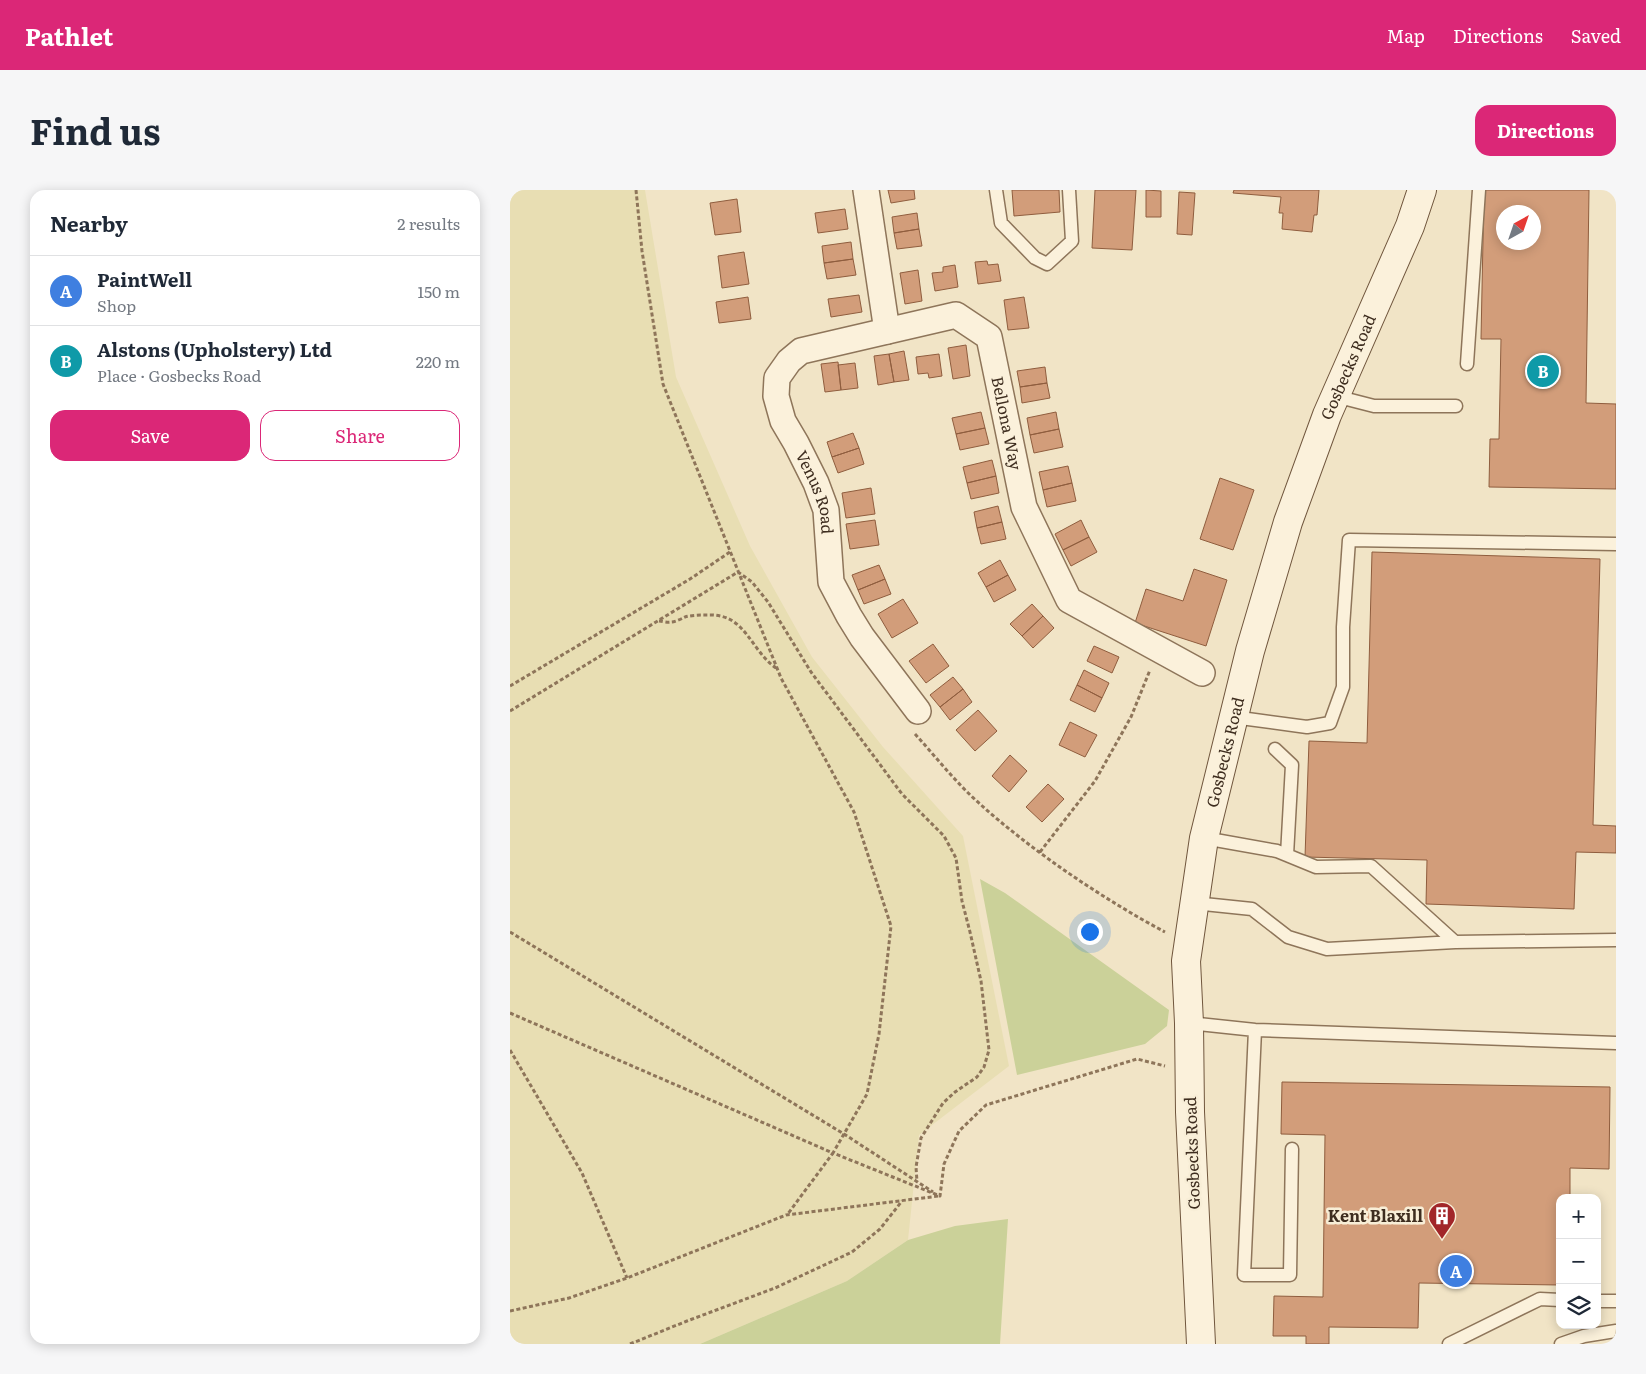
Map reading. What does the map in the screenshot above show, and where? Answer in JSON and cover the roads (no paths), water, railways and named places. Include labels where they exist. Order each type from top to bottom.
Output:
[{"type":"street","points":[[866,190],[887,331]]},
{"type":"street","name":"Gosbecks Road","points":[[1201,1344],[1186,961],[1204,838],[1250,651],[1288,522],[1326,415],[1406,234],[1422,190]]},
{"type":"street","name":"Bellona Way","points":[[887,331],[956,315],[989,337],[1024,507],[1069,600],[1202,673]]},
{"type":"street","name":"Venus Road","points":[[887,331],[801,351],[789,361],[777,378],[776,396],[783,421],[816,484],[826,510],[831,582],[862,637],[918,711]]},
{"type":"lane","points":[[996,190],[1001,223],[1035,258],[1047,264],[1072,241],[1070,190]]},
{"type":"lane","points":[[1467,364],[1479,190]]},
{"type":"lane","points":[[1335,396],[1374,406],[1456,406]]},
{"type":"lane","points":[[1233,717],[1308,727],[1330,722],[1343,688],[1343,627],[1349,540],[1616,544]]},
{"type":"lane","points":[[1274,749],[1292,765],[1287,855]]},
{"type":"lane","points":[[1204,838],[1277,851],[1316,867],[1371,866],[1455,942]]},
{"type":"lane","points":[[1194,903],[1252,909],[1288,937],[1327,949],[1455,942],[1616,940]]},
{"type":"lane","points":[[1189,1023],[1255,1030],[1616,1042]]},
{"type":"lane","points":[[1255,1030],[1244,1275],[1290,1275],[1292,1149]]},
{"type":"lane","points":[[1449,1344],[1540,1299],[1556,1300]]},
{"type":"lane","points":[[1601,1301],[1616,1301]]},
{"type":"lane","points":[[1561,1344],[1584,1336],[1616,1333],[1615,1344]]},
{"type":"place","name":"Alstons (Upholstery) Ltd","points":[[1543,371]]},
{"type":"place","name":"Kent Blaxill","points":[[1442,1240]]},
{"type":"place","name":"PaintWell","points":[[1456,1271]]}]
